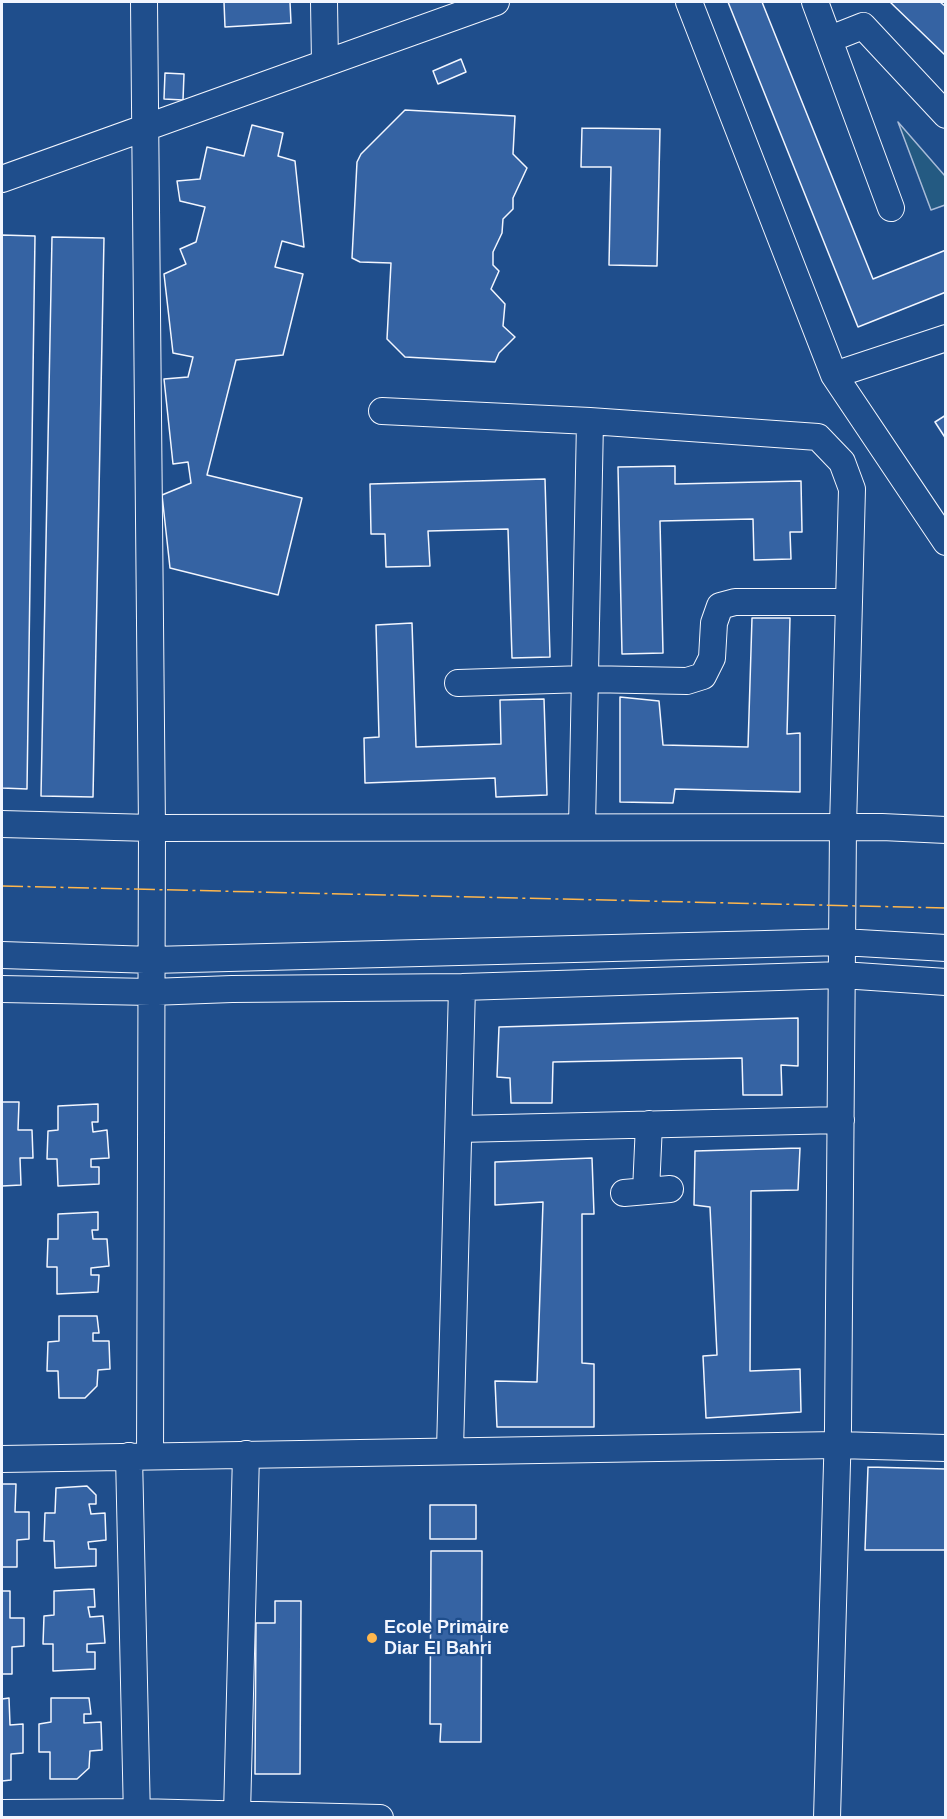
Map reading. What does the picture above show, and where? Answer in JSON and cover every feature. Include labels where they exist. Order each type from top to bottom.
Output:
[{"type":"street","points":[[137,1815],[139,1456],[152,960],[147,127],[144,2]]},
{"type":"street","points":[[324,2],[325,63]]},
{"type":"street","points":[[2,179],[496,2]]},
{"type":"street","points":[[689,2],[834,375],[945,542]]},
{"type":"street","points":[[815,2],[891,208]]},
{"type":"street","points":[[830,39],[864,26],[945,115]]},
{"type":"street","points":[[834,375],[945,338]]},
{"type":"street","points":[[382,411],[590,421],[818,437],[842,462],[852,489],[843,827],[837,1445],[827,1818]]},
{"type":"street","points":[[582,827],[590,421]]},
{"type":"street","points":[[458,683],[585,679],[687,681],[703,676],[712,658],[714,623],[720,606],[735,602],[849,602]]},
{"type":"street","points":[[2,824],[152,828],[843,827],[945,830]]},
{"type":"street","points":[[2,955],[152,960],[842,942],[945,948]]},
{"type":"street","points":[[2,989],[151,992],[462,987],[842,975],[945,982]]},
{"type":"street","points":[[450,1450],[462,987]]},
{"type":"street","points":[[459,1129],[840,1120]]},
{"type":"street","points":[[647,1191],[649,1124]]},
{"type":"street","points":[[2,1459],[837,1445],[945,1448]]},
{"type":"street","points":[[237,1814],[246,1454]]},
{"type":"street","points":[[2,1813],[237,1814],[380,1818]]},
{"type":"shaded area","points":[[898,122],[945,176],[945,205],[931,210]]},
{"type":"building","points":[[224,2],[290,2],[291,23],[225,27]]},
{"type":"building","points":[[728,2],[762,2],[873,279],[946,250],[946,292],[858,327]]},
{"type":"building","points":[[890,2],[940,2],[946,7],[946,56]]},
{"type":"building","points":[[461,59],[466,72],[438,84],[433,71]]},
{"type":"building","points":[[165,73],[184,74],[183,100],[164,99]]},
{"type":"building","points":[[405,110],[515,116],[513,154],[527,168],[513,198],[513,209],[503,219],[502,233],[493,252],[493,265],[499,271],[491,289],[505,304],[503,326],[515,337],[499,353],[495,362],[405,357],[387,339],[391,263],[360,262],[352,258],[357,162],[361,154]]},
{"type":"building","points":[[252,125],[283,133],[278,156],[295,161],[304,247],[282,241],[275,267],[303,274],[283,355],[236,360],[207,475],[302,498],[278,595],[170,568],[162,495],[191,483],[188,462],[173,464],[164,379],[188,377],[193,357],[173,353],[164,274],[186,264],[180,249],[196,242],[205,207],[180,201],[177,181],[200,179],[207,147],[244,156]]},
{"type":"building","points":[[582,128],[660,129],[657,266],[609,265],[611,167],[581,167]]},
{"type":"building","points":[[2,235],[35,236],[27,789],[2,788]]},
{"type":"building","points":[[52,237],[104,238],[93,797],[41,796]]},
{"type":"building","points":[[946,415],[946,439],[935,422]]},
{"type":"building","points":[[675,466],[675,484],[801,481],[802,532],[790,532],[791,559],[754,560],[753,519],[660,521],[663,653],[622,654],[618,467]]},
{"type":"building","points":[[545,479],[550,657],[512,658],[508,529],[428,531],[430,566],[386,567],[385,534],[371,534],[370,484]]},
{"type":"building","points":[[752,618],[790,618],[787,734],[800,733],[800,792],[675,789],[673,803],[620,802],[620,697],[659,701],[663,745],[748,747]]},
{"type":"building","points":[[412,623],[416,747],[501,744],[500,700],[544,699],[547,795],[496,797],[495,778],[365,783],[364,738],[379,737],[376,625]]},
{"type":"building","points":[[798,1018],[798,1066],[781,1065],[782,1095],[743,1095],[742,1058],[553,1062],[552,1103],[511,1103],[510,1078],[497,1077],[499,1027]]},
{"type":"building","points":[[2,1102],[19,1102],[18,1130],[32,1130],[33,1158],[20,1158],[21,1185],[2,1186]]},
{"type":"building","points":[[98,1104],[98,1122],[92,1122],[93,1132],[107,1130],[109,1158],[91,1159],[91,1167],[99,1167],[99,1184],[58,1186],[57,1159],[47,1159],[48,1131],[58,1130],[58,1106]]},
{"type":"building","points":[[800,1148],[798,1190],[751,1191],[750,1371],[800,1369],[801,1412],[706,1418],[703,1356],[717,1355],[710,1207],[694,1205],[695,1151]]},
{"type":"building","points":[[592,1158],[594,1214],[582,1214],[582,1363],[594,1364],[594,1427],[497,1427],[495,1381],[537,1382],[543,1202],[495,1205],[495,1162]]},
{"type":"building","points":[[98,1212],[98,1230],[92,1230],[93,1239],[107,1239],[109,1266],[91,1268],[91,1275],[99,1275],[98,1292],[57,1294],[57,1267],[47,1267],[48,1239],[58,1239],[58,1214]]},
{"type":"building","points":[[59,1316],[97,1316],[99,1333],[93,1333],[93,1341],[109,1341],[110,1369],[98,1370],[97,1386],[85,1398],[59,1398],[58,1371],[47,1371],[48,1342],[59,1341]]},
{"type":"building","points":[[868,1467],[946,1469],[946,1550],[865,1550]]},
{"type":"building","points":[[2,1484],[16,1484],[15,1512],[29,1512],[29,1539],[17,1540],[17,1567],[2,1567]]},
{"type":"building","points":[[87,1486],[96,1495],[96,1504],[89,1504],[91,1514],[105,1513],[106,1540],[88,1542],[89,1549],[96,1549],[96,1566],[55,1568],[54,1541],[44,1541],[45,1513],[55,1513],[56,1488]]},
{"type":"building","points":[[430,1505],[476,1505],[476,1539],[430,1539]]},
{"type":"building","points":[[431,1551],[482,1551],[481,1742],[440,1742],[441,1724],[430,1724]]},
{"type":"building","points":[[94,1589],[95,1607],[88,1607],[90,1617],[103,1616],[105,1643],[87,1644],[87,1652],[95,1652],[95,1669],[53,1671],[53,1644],[43,1644],[44,1616],[54,1615],[54,1591]]},
{"type":"building","points":[[2,1591],[10,1591],[10,1618],[24,1618],[24,1646],[12,1647],[12,1674],[2,1674]]},
{"type":"building","points":[[275,1601],[301,1601],[300,1774],[255,1774],[256,1623],[275,1623]]},
{"type":"building","points":[[9,1698],[10,1725],[23,1724],[23,1753],[11,1754],[11,1780],[2,1781],[2,1699]]},
{"type":"building","points":[[51,1698],[89,1698],[91,1714],[84,1714],[84,1723],[101,1722],[102,1750],[90,1751],[89,1768],[77,1779],[50,1779],[50,1752],[39,1752],[39,1724],[51,1722]]},
{"type":"power","points":[[2,886],[946,908]]},
{"type":"place","name":"Ecole Primaire Diar El Bahri","points":[[372,1638]]}]
